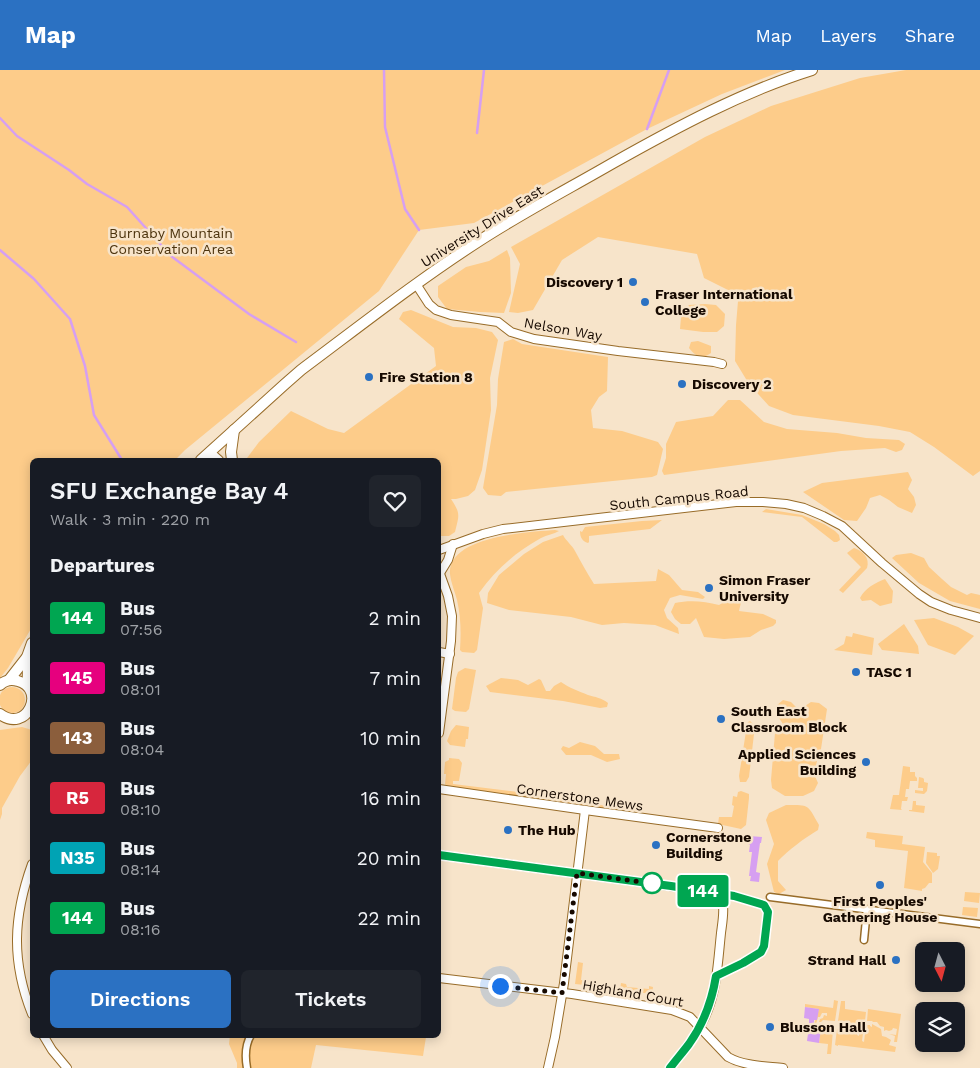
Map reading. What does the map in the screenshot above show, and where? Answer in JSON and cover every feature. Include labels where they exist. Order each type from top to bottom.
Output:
[{"type":"street","name":"University Drive East","points":[[203,458],[301,370],[416,284],[479,241],[634,151],[697,118],[770,84],[812,70]]},
{"type":"street","name":"Nelson Way","points":[[416,284],[429,304],[436,310],[451,316],[498,322],[511,332],[534,339],[722,364]]},
{"type":"street","points":[[232,458],[234,430]]},
{"type":"street","points":[[210,452],[217,458]]},
{"type":"street","name":"South Campus Road","points":[[441,549],[483,534],[504,529],[736,502],[786,504],[804,508],[842,526],[911,588],[932,602],[951,610],[980,618]]},
{"type":"street","points":[[441,570],[448,560],[453,544]]},
{"type":"street","points":[[441,575],[452,616],[450,654],[441,719]]},
{"type":"street","points":[[5,682],[26,657],[30,648]]},
{"type":"street","points":[[441,652],[450,654]]},
{"type":"street","points":[[26,657],[28,662],[28,686]]},
{"type":"street","points":[[5,682],[16,680],[28,686],[30,689]]},
{"type":"street","points":[[2,718],[28,718]]},
{"type":"street","name":"Cornerstone Mews","points":[[441,789],[718,828]]},
{"type":"street","points":[[548,1068],[562,993],[585,810]]},
{"type":"street","points":[[441,855],[716,893],[724,907],[713,995],[708,1010],[690,1044],[670,1068]]},
{"type":"street","points":[[30,870],[20,903],[17,945],[19,969],[30,1009]]},
{"type":"street","points":[[770,897],[980,924]]},
{"type":"street","points":[[864,940],[867,909]]},
{"type":"street","name":"Highland Court","points":[[441,978],[562,993],[672,1010],[690,1017],[728,1057],[743,1063],[783,1068]]},
{"type":"street","points":[[45,1038],[67,1068]]},
{"type":"street","points":[[247,1068],[246,1046],[249,1038]]},
{"type":"green space","name":"Burnaby Mountain Conservation Area","points":[[0,70],[785,70],[722,94],[647,129],[474,223],[419,230],[379,291],[177,458],[30,458],[30,630],[0,678]]},
{"type":"green space","points":[[906,70],[980,70],[980,471],[973,476],[910,432],[793,415],[769,406],[749,384],[735,361],[738,301],[726,289],[704,278],[697,254],[598,237],[562,260],[533,310],[518,313],[509,312],[520,264],[511,247],[705,137],[771,106],[860,78]]},
{"type":"green space","points":[[507,250],[510,258],[511,293],[504,313],[447,309],[438,297],[438,286],[466,267],[489,261]]},
{"type":"green space","points":[[689,305],[716,305],[725,314],[724,326],[717,332],[680,329],[681,317]]},
{"type":"green space","points":[[411,310],[453,327],[476,328],[492,332],[498,340],[490,378],[491,410],[482,470],[475,490],[468,496],[451,499],[458,512],[458,518],[455,532],[449,536],[441,536],[441,458],[247,458],[259,442],[291,411],[328,429],[344,433],[436,366],[434,348],[399,319],[403,312]]},
{"type":"green space","points":[[513,339],[522,344],[608,357],[607,391],[599,397],[591,410],[593,428],[622,431],[658,442],[663,449],[657,475],[506,492],[501,496],[488,495],[483,488],[497,405],[498,379],[504,342]]},
{"type":"green space","points":[[698,341],[711,346],[711,353],[702,357],[694,353],[689,348],[691,342]]},
{"type":"green space","points":[[728,400],[740,400],[764,422],[787,429],[899,440],[905,444],[902,450],[896,452],[885,448],[841,451],[664,475],[662,471],[666,458],[666,444],[676,422],[713,416]]},
{"type":"green space","points":[[908,472],[912,480],[908,489],[914,497],[916,505],[912,513],[898,507],[880,495],[870,498],[857,521],[844,520],[803,492],[822,483]]},
{"type":"green space","points":[[766,509],[802,515],[824,524],[839,535],[840,540],[834,542],[802,517],[762,512]]},
{"type":"green space","points":[[662,520],[650,529],[589,536],[588,543],[580,535],[580,531],[582,532],[585,527]]},
{"type":"green space","points":[[559,531],[541,538],[515,555],[499,569],[479,593],[483,608],[477,650],[474,653],[462,652],[460,650],[461,631],[457,600],[450,574],[453,561],[461,551],[475,544],[527,532]]},
{"type":"green space","points":[[563,535],[574,549],[594,584],[656,581],[658,569],[669,575],[682,590],[698,592],[705,597],[703,599],[680,595],[670,598],[664,610],[667,618],[678,628],[679,634],[655,625],[624,623],[602,625],[571,617],[509,610],[487,603],[488,593],[499,575],[524,554],[543,542]]},
{"type":"green space","points":[[854,548],[865,555],[868,564],[867,568],[843,593],[839,590],[861,567],[847,553]]},
{"type":"green space","points":[[911,553],[924,558],[929,567],[951,587],[967,595],[971,593],[980,595],[980,609],[950,601],[919,583],[892,558],[896,555]]},
{"type":"green space","points":[[885,579],[893,591],[892,603],[880,606],[871,600],[862,601],[860,598],[867,589]]},
{"type":"green space","points":[[738,590],[742,598],[739,611],[763,614],[776,620],[776,623],[750,637],[724,639],[704,637],[696,618],[690,624],[681,624],[671,612],[675,603],[680,602],[697,601],[719,605]]},
{"type":"green space","points":[[934,618],[958,627],[974,636],[955,655],[928,645],[914,620]]},
{"type":"green space","points":[[904,624],[918,646],[919,654],[882,650],[878,644]]},
{"type":"green space","points":[[853,633],[874,638],[872,655],[834,650],[844,644],[846,636],[852,637]]},
{"type":"green space","points":[[465,668],[476,670],[469,709],[466,712],[455,711],[452,709],[456,678],[458,672]]},
{"type":"green space","points":[[501,678],[518,680],[528,685],[539,679],[546,691],[550,691],[561,682],[603,700],[608,703],[607,707],[600,708],[563,701],[490,692],[486,686]]},
{"type":"green space","points":[[12,687],[21,691],[25,700],[21,709],[12,713],[3,709],[-1,700],[3,691]]},
{"type":"green space","points":[[783,700],[791,702],[799,710],[811,702],[819,703],[827,709],[821,749],[816,756],[809,754],[817,761],[814,774],[818,783],[814,791],[803,796],[785,796],[772,788],[775,733],[783,724],[777,715],[776,706]]},
{"type":"green space","points":[[750,721],[754,725],[754,734],[749,777],[746,782],[740,782],[739,776],[747,725]]},
{"type":"green space","points":[[456,725],[469,727],[465,747],[450,745],[447,741]]},
{"type":"green space","points":[[22,727],[30,729],[30,763],[20,776],[2,808],[0,820],[0,730]]},
{"type":"green space","points":[[580,742],[595,746],[604,754],[619,754],[620,759],[607,762],[591,755],[566,755],[561,749],[563,746],[569,748]]},
{"type":"green space","points":[[449,758],[459,759],[462,763],[459,781],[453,781],[453,784],[568,798],[594,803],[622,812],[447,787],[445,784],[446,774],[444,774],[445,762]]},
{"type":"green space","points":[[903,766],[910,767],[910,772],[915,772],[917,781],[910,781],[909,789],[906,789],[905,797],[908,797],[907,801],[902,801],[902,810],[890,809],[893,795],[899,795]]},
{"type":"green space","points":[[919,777],[928,783],[927,791],[924,794],[915,793],[915,790],[923,791],[923,788],[918,788]]},
{"type":"green space","points":[[741,791],[749,794],[746,825],[741,829],[718,824],[719,817],[732,817],[733,796],[737,797],[738,792]]},
{"type":"green space","points":[[913,801],[916,801],[916,805],[925,806],[924,813],[909,811],[912,810]]},
{"type":"green space","points":[[786,805],[807,807],[819,825],[818,830],[797,844],[778,861],[778,881],[786,890],[779,894],[774,892],[767,864],[774,844],[766,820],[769,813]]},
{"type":"green space","points":[[867,832],[903,836],[902,844],[925,847],[923,862],[932,873],[932,883],[929,883],[922,891],[904,888],[908,851],[875,847],[875,840],[866,838]]},
{"type":"green space","points":[[927,852],[937,853],[937,856],[940,856],[938,869],[933,873],[926,863]]},
{"type":"green space","points":[[965,892],[980,893],[979,903],[964,901]]},
{"type":"green space","points":[[963,907],[978,908],[977,917],[962,915]]},
{"type":"green space","points":[[578,962],[583,963],[581,980],[595,982],[595,986],[575,984]]},
{"type":"green space","points":[[621,983],[626,984],[627,987],[649,989],[649,986],[653,987],[652,994],[620,990]]},
{"type":"green space","points":[[834,1000],[838,1001],[835,1021],[823,1020],[819,1022],[824,1015],[827,1016],[827,1013],[822,1013],[818,1017],[816,1024],[814,1024],[819,1009],[805,1007],[805,1004],[833,1008]]},
{"type":"green space","points":[[841,1001],[845,1001],[845,1009],[866,1012],[865,1021],[844,1028],[844,1023],[842,1024],[842,1022],[838,1021]]},
{"type":"green space","points":[[868,1009],[901,1014],[897,1042],[894,1042],[895,1036],[889,1034],[896,1035],[897,1029],[893,1028],[889,1031],[884,1031],[884,1027],[880,1026],[877,1022],[867,1021]]},
{"type":"green space","points":[[821,1023],[833,1030],[831,1054],[827,1054],[828,1044],[819,1043],[821,1029],[813,1028],[813,1026],[817,1027]]},
{"type":"green space","points":[[872,1024],[881,1029],[882,1036],[891,1040],[889,1045],[896,1047],[895,1052],[835,1045],[837,1029],[852,1031],[858,1027],[857,1035],[859,1036],[860,1026],[864,1025],[862,1041],[864,1042],[866,1025],[872,1027]]},
{"type":"green space","points":[[230,1038],[426,1038],[423,1056],[316,1045],[311,1068],[237,1068],[237,1063],[229,1044]]},
{"type":"shaded area","points":[[749,836],[762,837],[756,872],[760,873],[759,882],[750,881],[752,852],[749,852]]},
{"type":"shaded area","points":[[805,1007],[819,1009],[817,1020],[814,1020],[814,1024],[809,1023],[809,1019],[804,1018]]},
{"type":"shaded area","points":[[809,1026],[821,1029],[819,1043],[807,1041]]},
{"type":"waterway","points":[[384,70],[385,127],[405,209],[419,230]]},
{"type":"waterway","points":[[477,133],[484,70]]},
{"type":"waterway","points":[[647,129],[669,70]]},
{"type":"waterway","points":[[0,118],[17,136],[87,184],[127,207],[171,256],[249,314],[296,342]]},
{"type":"waterway","points":[[0,250],[34,279],[70,319],[85,366],[94,415],[121,458]]},
{"type":"bus line","name":"144","points":[[441,855],[671,886],[734,896],[764,905],[768,912],[764,946],[761,952],[716,976],[713,995],[705,1017],[690,1044],[670,1068]]},
{"type":"place","name":"Discovery 1","points":[[633,282]]},
{"type":"place","name":"Fraser International College","points":[[645,302]]},
{"type":"place","name":"Fire Station 8","points":[[369,377]]},
{"type":"place","name":"Discovery 2","points":[[682,384]]},
{"type":"place","name":"Simon Fraser University","points":[[709,588]]},
{"type":"place","name":"TASC 1","points":[[856,672]]},
{"type":"place","name":"South East Classroom Block","points":[[721,719]]},
{"type":"place","name":"Applied Sciences Building","points":[[866,762]]},
{"type":"place","name":"The Hub","points":[[508,830]]},
{"type":"place","name":"Cornerstone Building","points":[[656,845]]},
{"type":"place","name":"First Peoples' Gathering House","points":[[880,885]]},
{"type":"place","name":"Strand Hall","points":[[896,960]]},
{"type":"place","name":"Blusson Hall","points":[[770,1027]]},
{"type":"route","points":[[500,986],[562,993],[577,873],[656,884],[652,883]]}]
